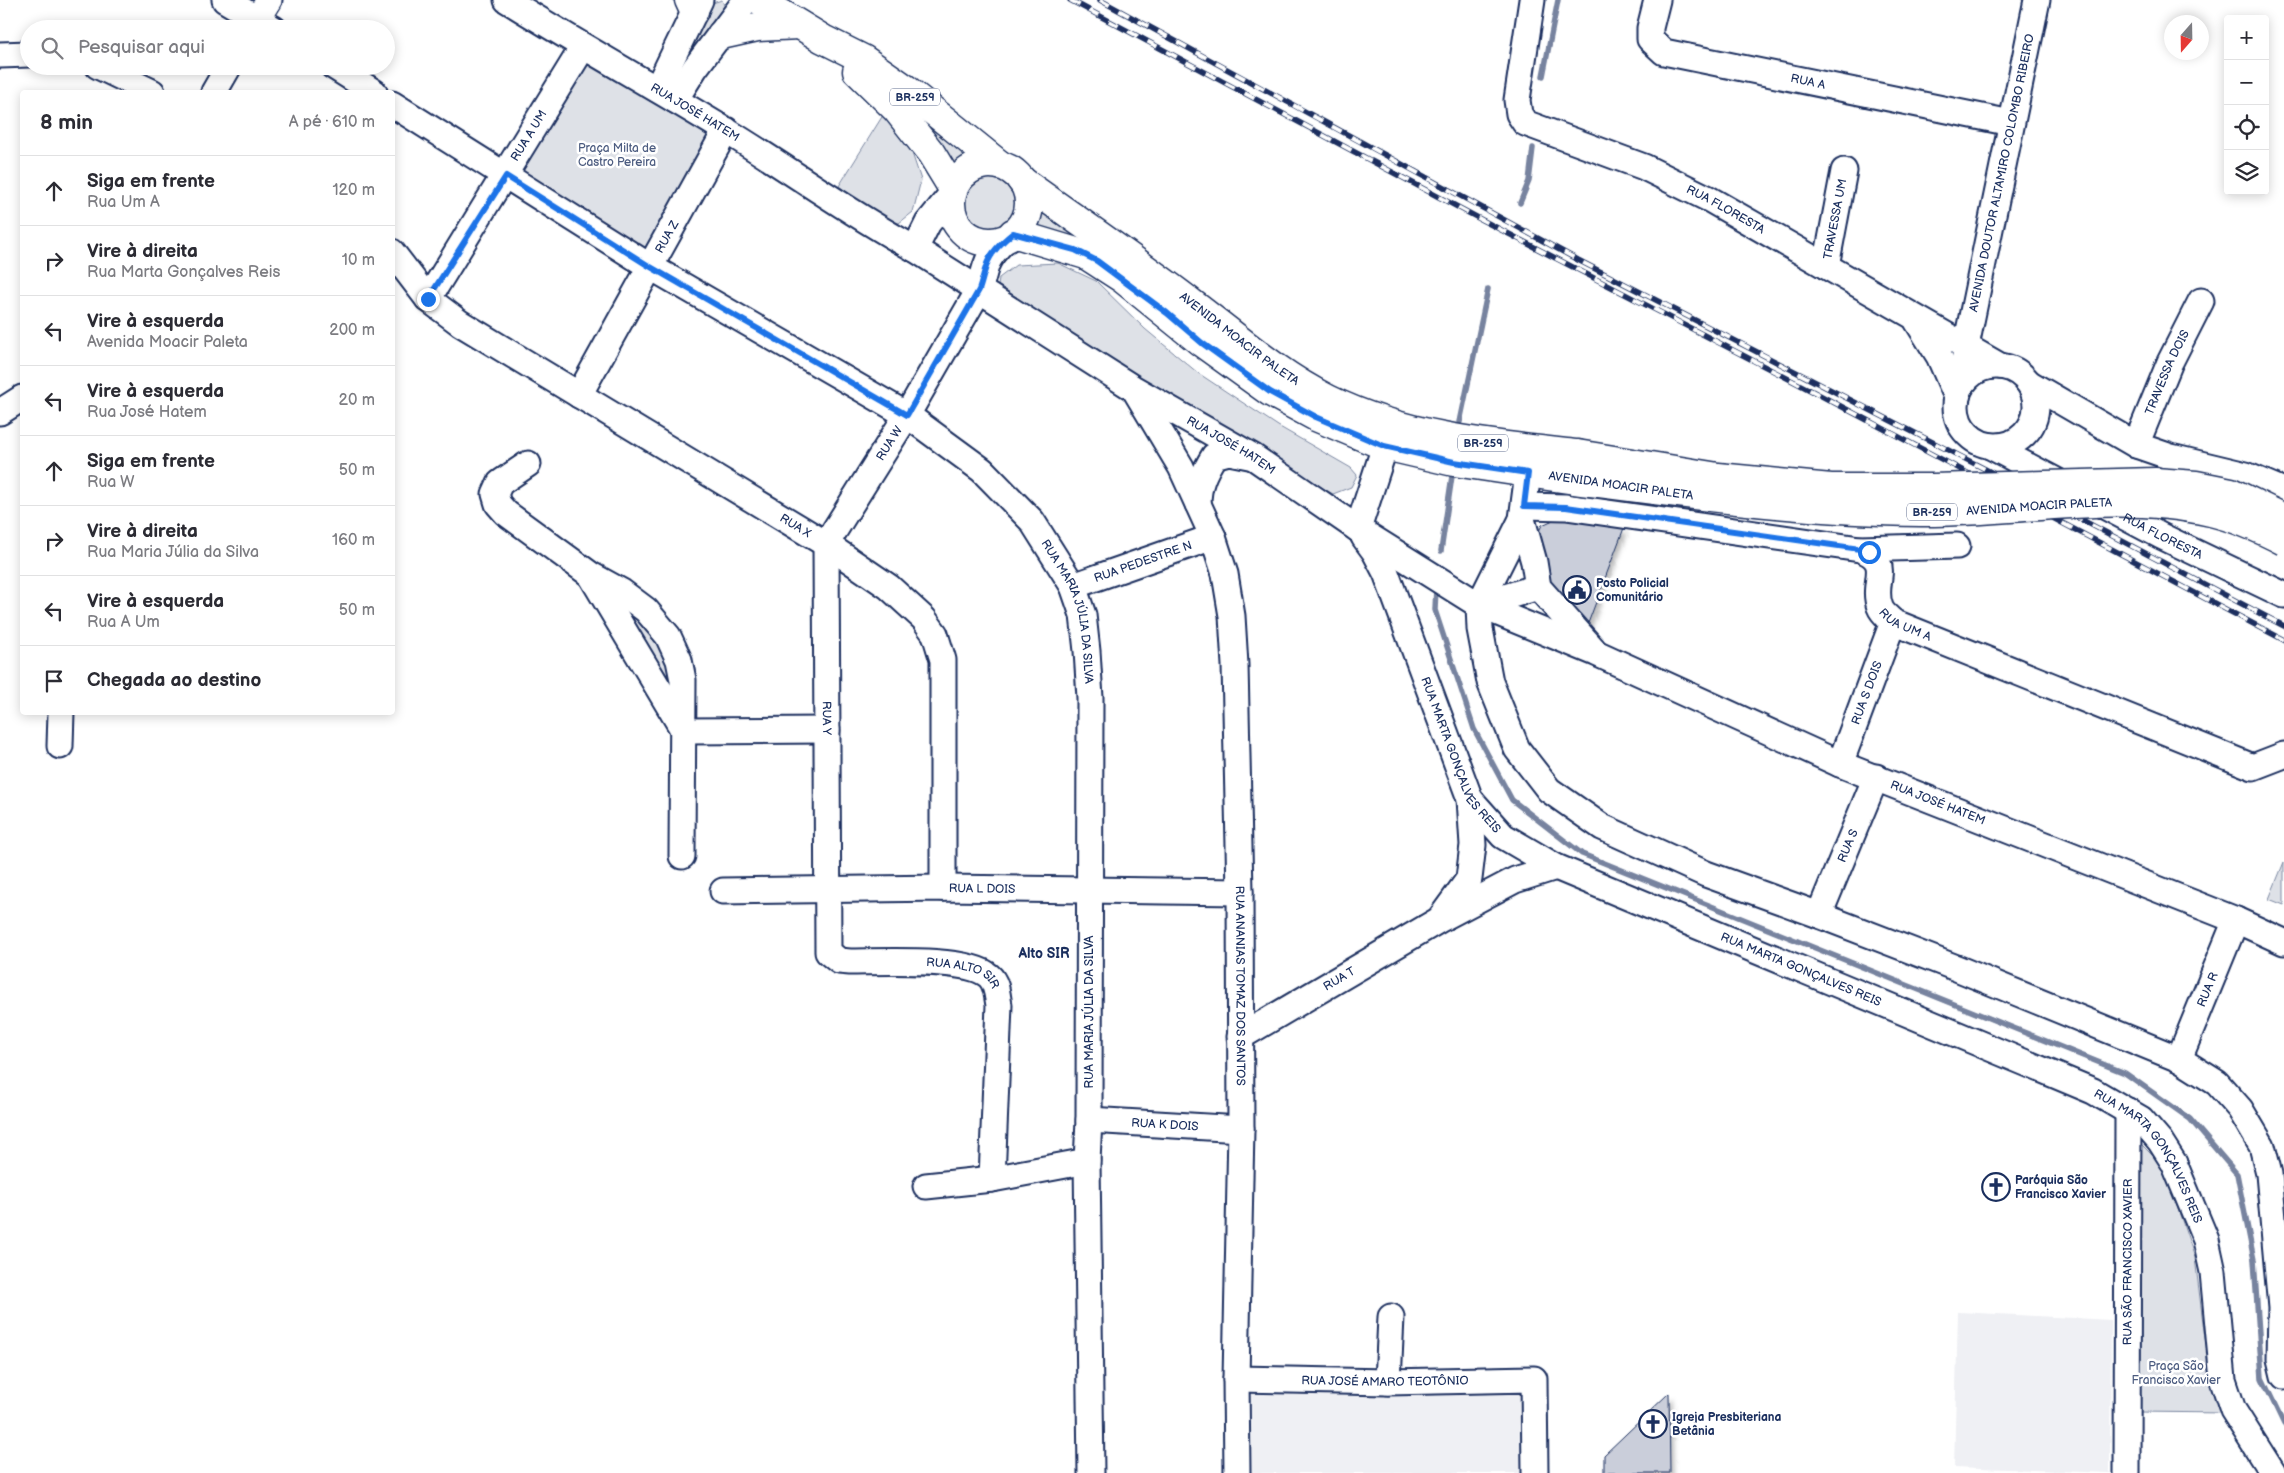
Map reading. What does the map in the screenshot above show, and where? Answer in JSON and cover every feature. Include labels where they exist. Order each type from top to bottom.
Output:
[{"type":"main road","name":"AVENIDA MOACIR PALETA","points":[[759,0],[823,39],[863,59],[906,90],[1010,172],[1193,304],[1266,362],[1328,399],[1391,423],[1576,467],[1760,504],[1825,509],[1922,512],[2145,503],[2211,512],[2253,525],[2284,541]]},
{"type":"main road","points":[[721,35],[757,27],[799,24]]},
{"type":"main road","name":"AVENIDA MOACIR PALETA","points":[[823,39],[897,110],[931,153],[942,206],[953,214],[962,230],[972,237],[984,241],[996,241],[1011,235],[1086,255],[1123,279],[1202,343],[1270,392],[1316,417],[1384,446],[1454,462],[1528,473],[1576,467],[1718,477],[1831,488],[1934,488],[2155,482],[2196,485],[2231,492],[2284,518]]},
{"type":"main road","points":[[942,206],[958,180],[966,171],[988,164],[1010,172],[1027,190],[1028,202],[1024,219],[1011,235]]},
{"type":"street","points":[[225,0],[263,19]]},
{"type":"street","name":"RUA JOSÉ HATEM","points":[[507,0],[583,48],[726,130],[879,229],[914,249],[1134,388],[1252,456],[1358,528],[1479,605],[1596,653],[1840,764],[2236,920],[2284,942]]},
{"type":"street","points":[[666,95],[695,68],[746,0]]},
{"type":"street","name":"RUA FLORESTA","points":[[1532,0],[1517,100],[1519,114],[1525,123],[1660,175],[1709,199],[2000,366],[2011,368],[2021,374],[2029,383],[2136,445],[2156,453],[2246,475],[2284,491]]},
{"type":"street","name":"RUA A","points":[[1657,0],[1650,28],[1650,39],[1664,52],[2011,123]]},
{"type":"street","name":"AVENIDA DOUTOR ALTAMIRO COLOMBO RIBEIRO","points":[[1966,346],[2037,0]]},
{"type":"street","points":[[666,95],[694,4]]},
{"type":"street","name":"RUA A UM","points":[[428,299],[506,176],[583,48]]},
{"type":"street","points":[[0,55],[20,54]]},
{"type":"street","points":[[117,75],[148,90]]},
{"type":"street","points":[[215,90],[224,75]]},
{"type":"street","points":[[347,75],[371,90]]},
{"type":"street","name":"RUA MARIA JÚLIA DA SILVA","points":[[395,106],[649,266],[907,415],[982,470],[1032,521],[1073,586],[1082,615],[1090,698],[1089,1120],[1086,1161],[1091,1473]]},
{"type":"street","name":"RUA Z","points":[[579,395],[726,130]]},
{"type":"street","name":"TRAVESSA UM","points":[[1826,266],[1844,171]]},
{"type":"street","points":[[914,249],[942,206]]},
{"type":"street","name":"RUA JOSÉ HATEM","points":[[879,229],[903,234],[942,206]]},
{"type":"street","points":[[979,290],[986,265],[1011,235]]},
{"type":"street","name":"RUA X","points":[[395,256],[428,299],[466,327],[826,544],[889,587],[914,610],[935,634],[943,660],[944,683],[944,888]]},
{"type":"street","name":"RUA W","points":[[826,544],[907,415],[979,290]]},
{"type":"street","name":"TRAVESSA DOIS","points":[[2136,445],[2170,362],[2201,301]]},
{"type":"street","name":"RUA FLORESTA","points":[[1916,318],[1960,390]]},
{"type":"street","name":"RUA FLORESTA","points":[[1966,346],[1956,410],[1960,423],[1967,434],[1977,442],[1990,446],[2161,536],[2284,595]]},
{"type":"street","points":[[1960,390],[1972,374],[1985,367],[2000,366]]},
{"type":"street","points":[[1990,446],[2004,446],[2016,441],[2027,433],[2034,422],[2037,408],[2035,395],[2029,383]]},
{"type":"street","name":"RUA ANANIAS TOMAZ DOS SANTOS","points":[[1134,388],[1181,467],[1213,537],[1225,574],[1232,616],[1235,665],[1240,892],[1242,1129],[1236,1379],[1237,1473]]},
{"type":"street","points":[[0,412],[20,399]]},
{"type":"street","points":[[1358,528],[1384,446]]},
{"type":"street","points":[[1198,504],[1198,491],[1204,472],[1214,456],[1229,452],[1252,456]]},
{"type":"street","points":[[528,464],[515,471],[500,483],[495,494],[498,504],[506,513],[591,575],[622,592],[646,610],[668,636],[679,660],[683,680],[684,731],[682,856]]},
{"type":"street","points":[[1528,473],[1523,513],[1479,605],[1481,638],[1490,682],[1517,750],[1549,790],[1602,827],[1706,874],[1959,969],[2179,1059],[2217,1083],[2240,1109],[2262,1146],[2273,1205],[2281,1308],[2280,1359],[2284,1376]]},
{"type":"street","name":"RUA UM A","points":[[1523,513],[1566,507],[1860,549],[1875,556],[1879,563],[1878,600],[1880,609],[1893,622],[2253,767],[2284,755]]},
{"type":"street","points":[[1479,605],[1538,587],[1523,513]]},
{"type":"street","name":"RUA MARTA GONÇALVES REIS","points":[[1358,528],[1375,552],[1386,573],[1470,799],[1503,836],[1556,867],[2093,1091],[2141,1119],[2160,1141],[2174,1164],[2206,1240],[2214,1272],[2223,1380],[2233,1410],[2270,1472]]},
{"type":"street","name":"RUA PEDESTRE N","points":[[1073,586],[1213,537]]},
{"type":"street","name":"RUA Y","points":[[826,544],[827,890]]},
{"type":"street","points":[[1860,549],[1957,546]]},
{"type":"street","points":[[591,575],[684,731]]},
{"type":"street","name":"RUA JOSÉ HATEM","points":[[1538,587],[1596,653]]},
{"type":"street","name":"RUA S DOIS","points":[[1840,764],[1893,622]]},
{"type":"street","points":[[60,746],[61,715]]},
{"type":"street","points":[[684,731],[827,730]]},
{"type":"street","name":"RUA S","points":[[1819,915],[1876,778]]},
{"type":"street","name":"RUA T","points":[[1439,920],[1469,879],[1473,845],[1470,799]]},
{"type":"street","name":"RUA T","points":[[1240,1038],[1439,920],[1516,880],[1556,867]]},
{"type":"street","name":"RUA L DOIS","points":[[723,891],[944,888],[1240,892]]},
{"type":"street","name":"RUA ALTO SIR","points":[[827,890],[828,952],[839,961],[953,964],[975,969],[988,975],[996,984],[999,1004],[992,1179]]},
{"type":"street","name":"RUA R","points":[[2179,1059],[2236,920]]},
{"type":"street","name":"RUA SÃO FRANCISCO XAVIER","points":[[2127,1473],[2128,1111]]},
{"type":"street","name":"RUA K DOIS","points":[[1089,1120],[1242,1129]]},
{"type":"street","points":[[926,1186],[992,1179],[1086,1161]]},
{"type":"street","points":[[1388,1382],[1391,1317]]},
{"type":"street","name":"RUA JOSÉ AMARO TEOTÔNIO","points":[[1236,1379],[1388,1382],[1534,1380],[1535,1473]]},
{"type":"shaded area","points":[[1958,1312],[2111,1320],[2110,1473],[1954,1467]]},
{"type":"shaded area","points":[[1236,1379],[1534,1379],[1535,1473],[1237,1473]]},
{"type":"green space","points":[[722,0],[727,13],[696,54],[688,49],[709,4]]},
{"type":"green space","name":"Praça Milta de Castro Pereira","points":[[583,47],[726,130],[649,266],[506,176]]},
{"type":"green space","points":[[902,106],[970,152],[952,171]]},
{"type":"green space","points":[[885,112],[908,141],[921,180],[913,212],[899,223],[883,219],[839,186]]},
{"type":"green space","points":[[989,170],[1002,173],[1012,180],[1019,190],[1022,203],[1019,216],[1012,226],[1002,233],[989,236],[976,233],[966,226],[959,216],[956,203],[959,190],[966,180],[976,173]]},
{"type":"green space","points":[[1043,207],[1084,239],[1034,233]]},
{"type":"green space","points":[[1058,263],[1096,281],[1145,329],[1198,373],[1278,426],[1351,468],[1357,475],[1351,487],[1333,494],[997,295],[999,278],[1016,265]]},
{"type":"green space","points":[[613,592],[664,637],[680,716]]},
{"type":"green space","points":[[2284,862],[2284,905],[2269,899]]},
{"type":"green space","name":"Praça São Francisco Xavier","points":[[2138,1141],[2163,1166],[2195,1258],[2205,1339],[2226,1413],[2137,1412]]},
{"type":"building","name":"Posto Policial Comunitário","points":[[1558,518],[1624,528],[1587,626],[1565,615],[1541,565],[1535,539],[1542,525]]},
{"type":"building","name":"Igreja Presbiteriana Betânia","points":[[1669,1393],[1670,1473],[1604,1473],[1604,1455]]},
{"type":"waterway","points":[[1543,76],[1558,0]]},
{"type":"waterway","points":[[1520,203],[1529,181],[1533,148]]},
{"type":"waterway","points":[[1460,422],[1488,289]]},
{"type":"waterway","points":[[1441,551],[1452,476]]},
{"type":"waterway","points":[[1436,587],[1435,610],[1474,729],[1512,800],[1582,854],[2125,1073],[2190,1119],[2237,1174],[2254,1260],[2262,1378],[2284,1424]]},
{"type":"railway","points":[[1070,0],[1482,220],[1814,392],[2284,640]]},
{"type":"railway","points":[[1100,0],[1578,260],[1985,469],[2284,626]]},
{"type":"place","name":"Posto Policial Comunitário","points":[[1577,590]]},
{"type":"place","name":"Paróquia São Francisco Xavier","points":[[1996,1187]]},
{"type":"place","name":"Igreja Presbiteriana Betânia","points":[[1653,1424]]},
{"type":"district","name":"Alto SIR","points":[[1044,953]]},
{"type":"route","points":[[428,299],[506,176],[649,266],[907,415],[979,290],[986,265],[991,256],[1013,233],[1061,245],[1097,261],[1167,313],[1202,343],[1270,392],[1316,417],[1384,446],[1454,462],[1528,473],[1524,506],[1566,507],[1860,549],[1869,552]]}]
